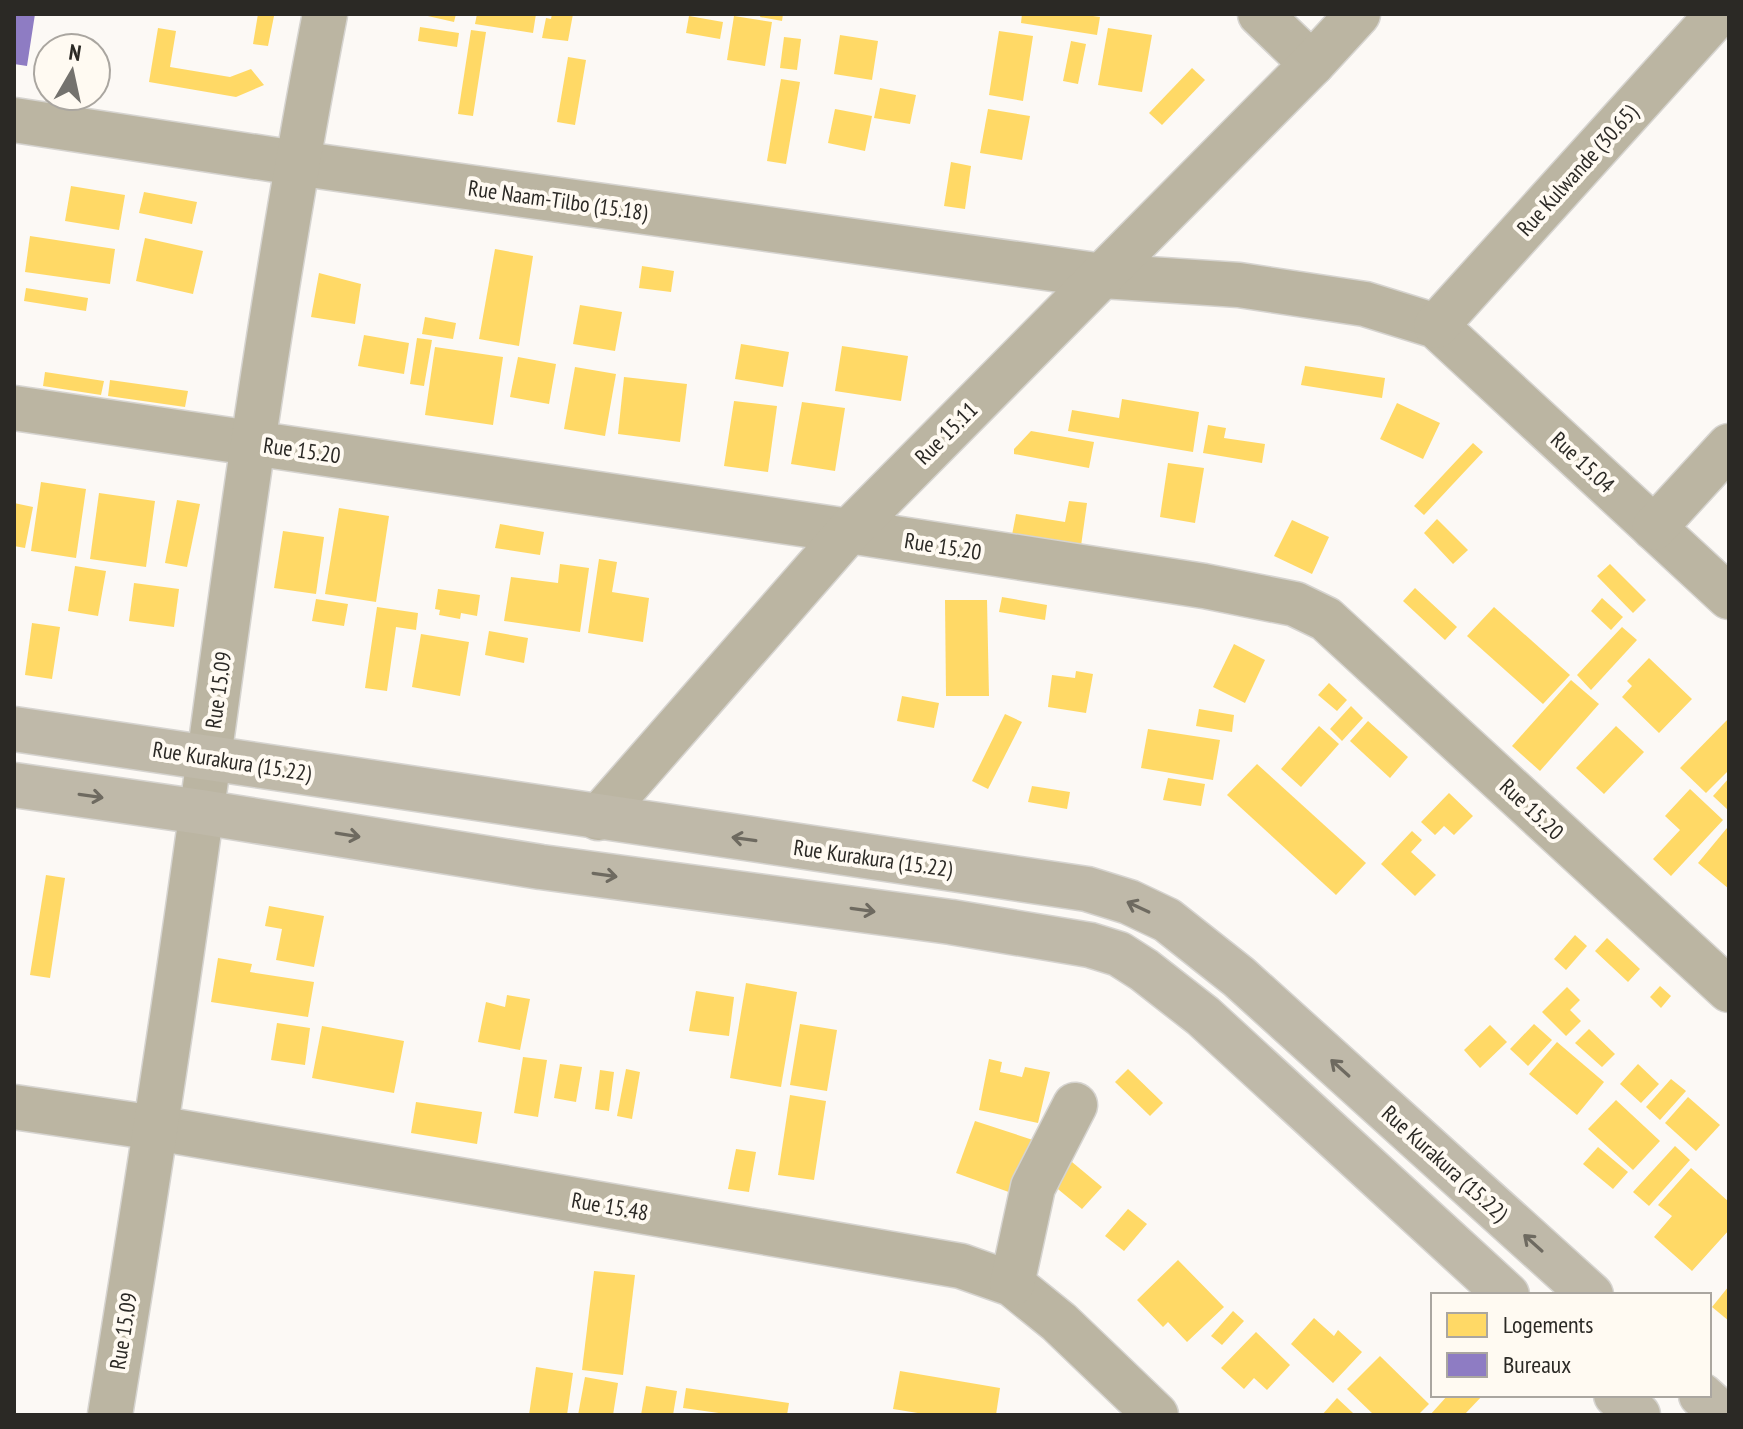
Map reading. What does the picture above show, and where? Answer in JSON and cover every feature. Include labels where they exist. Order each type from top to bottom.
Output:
[{"type":"main road","name":"Rue Kurakura (15.22)","points":[[14,729],[1087,889],[1129,902],[1167,920],[1239,977],[1589,1293]]},
{"type":"main road","points":[[14,785],[541,867],[967,925],[1090,945],[1119,954],[1203,1016],[1505,1293]]},
{"type":"main road","points":[[1618,1397],[1638,1415]]},
{"type":"main road","points":[[1703,1397],[1723,1415]]},
{"type":"street","name":"Rue 15.09","points":[[110,1415],[156,1128],[253,442],[296,163],[325,14]]},
{"type":"street","points":[[1260,14],[1312,64]]},
{"type":"street","name":"Rue 15.11","points":[[598,818],[849,531],[1358,14]]},
{"type":"street","name":"Rue Kulwande (30.65)","points":[[1436,326],[1718,14]]},
{"type":"street","name":"Rue Naam-Tilbo (15.18)","points":[[14,120],[296,163],[1103,276],[1239,285],[1303,293],[1365,304],[1436,326]]},
{"type":"street","name":"Rue 15.04","points":[[1436,326],[1729,597]]},
{"type":"street","name":"Rue 15.20","points":[[14,408],[849,531],[1295,604],[1326,619],[1729,990]]},
{"type":"street","points":[[1654,528],[1729,446]]},
{"type":"street","points":[[1012,1284],[1033,1187],[1075,1105]]},
{"type":"street","name":"Rue 15.48","points":[[14,1107],[156,1128],[961,1266],[1012,1284],[1059,1322],[1156,1415]]},
{"type":"building: Logements","points":[[258,14],[274,16],[268,46],[253,44]]},
{"type":"building: Logements","points":[[419,14],[456,14],[454,22]]},
{"type":"building: Logements","points":[[477,14],[536,14],[533,33],[475,24]]},
{"type":"building: Logements","points":[[552,14],[573,14],[568,41],[542,38],[546,18],[551,19]]},
{"type":"building: Logements","points":[[761,14],[783,14],[782,21],[760,17]]},
{"type":"building: Logements","points":[[1022,14],[1100,17],[1097,35],[1021,23]]},
{"type":"building: Logements","points":[[689,16],[723,22],[720,39],[686,33]]},
{"type":"building: Logements","points":[[734,16],[772,22],[765,66],[727,60]]},
{"type":"building: Logements","points":[[420,27],[459,33],[457,47],[418,41]]},
{"type":"building: Logements","points":[[158,28],[176,31],[170,67],[230,77],[251,69],[264,85],[236,97],[149,82]]},
{"type":"building: Logements","points":[[1108,28],[1152,35],[1142,92],[1098,85]]},
{"type":"building: Logements","points":[[471,30],[486,32],[473,116],[458,114]]},
{"type":"building: Logements","points":[[999,31],[1033,36],[1023,101],[989,95]]},
{"type":"building: Logements","points":[[840,35],[878,41],[872,80],[834,74]]},
{"type":"building: Logements","points":[[784,37],[801,39],[797,70],[780,68]]},
{"type":"building: Logements","points":[[1071,41],[1086,44],[1078,84],[1063,81]]},
{"type":"building: Logements","points":[[568,57],[586,60],[575,125],[557,122]]},
{"type":"building: Logements","points":[[1192,68],[1205,80],[1162,125],[1149,113]]},
{"type":"building: Logements","points":[[781,79],[800,82],[786,164],[767,161]]},
{"type":"building: Logements","points":[[880,88],[916,95],[910,124],[874,118]]},
{"type":"building: Logements","points":[[835,109],[872,116],[865,151],[828,143]]},
{"type":"building: Logements","points":[[988,109],[1030,116],[1022,160],[980,153]]},
{"type":"building: Logements","points":[[951,162],[971,166],[965,209],[944,206]]},
{"type":"building: Logements","points":[[71,186],[125,195],[119,230],[65,221]]},
{"type":"building: Logements","points":[[144,192],[197,202],[192,224],[139,213]]},
{"type":"building: Logements","points":[[30,236],[115,249],[110,284],[25,272]]},
{"type":"building: Logements","points":[[145,238],[203,251],[193,294],[136,281]]},
{"type":"building: Logements","points":[[495,249],[533,256],[519,346],[479,339]]},
{"type":"building: Logements","points":[[642,266],[674,271],[671,292],[639,288]]},
{"type":"building: Logements","points":[[319,273],[361,284],[355,324],[311,317]]},
{"type":"building: Logements","points":[[26,288],[88,298],[86,311],[24,301]]},
{"type":"building: Logements","points":[[580,305],[622,312],[615,351],[573,344]]},
{"type":"building: Logements","points":[[425,317],[456,323],[453,339],[422,334]]},
{"type":"building: Logements","points":[[364,335],[409,343],[404,374],[358,366]]},
{"type":"building: Logements","points":[[417,338],[432,340],[424,386],[410,384]]},
{"type":"building: Logements","points":[[741,344],[789,352],[783,387],[735,379]]},
{"type":"building: Logements","points":[[842,346],[908,356],[901,401],[835,391]]},
{"type":"building: Logements","points":[[435,347],[503,357],[493,425],[425,415]]},
{"type":"building: Logements","points":[[518,357],[556,364],[549,404],[510,397]]},
{"type":"building: Logements","points":[[1305,366],[1385,378],[1382,398],[1301,385]]},
{"type":"building: Logements","points":[[575,367],[616,374],[605,436],[564,429]]},
{"type":"building: Logements","points":[[45,372],[104,381],[101,395],[43,386]]},
{"type":"building: Logements","points":[[624,377],[687,384],[680,442],[618,434]]},
{"type":"building: Logements","points":[[110,380],[188,391],[185,407],[108,396]]},
{"type":"building: Logements","points":[[1122,399],[1199,412],[1193,452],[1068,431],[1072,410],[1119,418]]},
{"type":"building: Logements","points":[[734,401],[777,406],[768,472],[724,466]]},
{"type":"building: Logements","points":[[802,402],[845,408],[835,471],[791,464]]},
{"type":"building: Logements","points":[[1397,403],[1440,423],[1423,459],[1380,439]]},
{"type":"building: Logements","points":[[1208,425],[1226,428],[1224,438],[1265,444],[1262,463],[1203,453]]},
{"type":"building: Logements","points":[[1031,431],[1094,442],[1089,468],[1014,454],[1014,449]]},
{"type":"building: Logements","points":[[1473,443],[1483,452],[1424,515],[1414,506]]},
{"type":"building: Logements","points":[[1168,463],[1204,468],[1195,523],[1160,517]]},
{"type":"building: Logements","points":[[41,482],[86,489],[76,558],[31,551]]},
{"type":"building: Logements","points":[[99,493],[155,501],[146,567],[90,559]]},
{"type":"building: Logements","points":[[177,500],[200,504],[187,567],[165,563]]},
{"type":"building: Logements","points":[[1069,501],[1087,503],[1081,546],[1012,535],[1016,514],[1065,522]]},
{"type":"building: Logements","points":[[14,503],[33,507],[25,548],[14,546]]},
{"type":"building: Logements","points":[[339,508],[389,516],[376,602],[325,594]]},
{"type":"building: Logements","points":[[1437,519],[1468,550],[1453,564],[1424,533]]},
{"type":"building: Logements","points":[[1292,520],[1329,537],[1312,574],[1274,556]]},
{"type":"building: Logements","points":[[500,524],[544,532],[540,555],[495,548]]},
{"type":"building: Logements","points":[[283,531],[324,537],[316,594],[274,588]]},
{"type":"building: Logements","points":[[599,559],[617,562],[612,592],[649,598],[643,642],[588,633]]},
{"type":"building: Logements","points":[[560,564],[589,568],[580,632],[504,621],[511,577],[558,583]]},
{"type":"building: Logements","points":[[1610,564],[1646,600],[1633,613],[1597,576]]},
{"type":"building: Logements","points":[[75,566],[106,571],[98,616],[68,611]]},
{"type":"building: Logements","points":[[134,583],[179,589],[174,627],[129,621]]},
{"type":"building: Logements","points":[[1415,588],[1457,627],[1445,640],[1403,601]]},
{"type":"building: Logements","points":[[438,589],[480,595],[477,616],[461,613],[460,619],[439,615],[440,610],[435,609]]},
{"type":"building: Logements","points":[[1002,597],[1047,605],[1045,620],[999,612]]},
{"type":"building: Logements","points":[[1602,598],[1623,617],[1611,630],[1591,611]]},
{"type":"building: Logements","points":[[316,599],[348,604],[344,626],[312,621]]},
{"type":"building: Logements","points":[[945,600],[987,600],[989,696],[946,696]]},
{"type":"building: Logements","points":[[377,607],[418,613],[416,630],[396,627],[387,691],[365,688]]},
{"type":"building: Logements","points":[[1494,607],[1570,675],[1543,704],[1467,636]]},
{"type":"building: Logements","points":[[32,623],[60,627],[52,679],[25,675]]},
{"type":"building: Logements","points":[[1622,627],[1637,640],[1591,690],[1577,675]]},
{"type":"building: Logements","points":[[489,631],[528,638],[524,663],[485,655]]},
{"type":"building: Logements","points":[[421,634],[469,642],[460,696],[412,687]]},
{"type":"building: Logements","points":[[1234,644],[1265,660],[1245,703],[1213,687]]},
{"type":"building: Logements","points":[[1649,658],[1692,699],[1659,733],[1622,697],[1632,686],[1627,681]]},
{"type":"building: Logements","points":[[1076,671],[1093,674],[1086,713],[1048,707],[1052,675],[1075,678]]},
{"type":"building: Logements","points":[[1571,680],[1599,704],[1540,771],[1512,746]]},
{"type":"building: Logements","points":[[1329,683],[1347,700],[1337,711],[1318,695]]},
{"type":"building: Logements","points":[[902,696],[939,703],[934,728],[897,721]]},
{"type":"building: Logements","points":[[1351,706],[1363,718],[1342,741],[1330,729]]},
{"type":"building: Logements","points":[[1199,709],[1234,715],[1232,732],[1196,726]]},
{"type":"building: Logements","points":[[1005,714],[1022,722],[988,789],[972,781]]},
{"type":"building: Logements","points":[[1729,718],[1729,770],[1706,793],[1680,768]]},
{"type":"building: Logements","points":[[1368,721],[1408,757],[1390,778],[1350,741]]},
{"type":"building: Logements","points":[[1319,726],[1339,744],[1301,787],[1281,769]]},
{"type":"building: Logements","points":[[1616,726],[1644,752],[1604,794],[1576,768]]},
{"type":"building: Logements","points":[[1148,729],[1220,740],[1213,780],[1141,768]]},
{"type":"building: Logements","points":[[1257,764],[1366,863],[1336,895],[1227,795]]},
{"type":"building: Logements","points":[[1168,778],[1205,784],[1201,806],[1163,800]]},
{"type":"building: Logements","points":[[1729,778],[1729,811],[1713,796]]},
{"type":"building: Logements","points":[[1032,786],[1070,792],[1067,809],[1028,802]]},
{"type":"building: Logements","points":[[1690,789],[1723,820],[1671,876],[1653,859],[1680,830],[1665,816]]},
{"type":"building: Logements","points":[[1449,793],[1473,816],[1454,835],[1444,826],[1435,835],[1421,822]]},
{"type":"building: Logements","points":[[1729,829],[1729,889],[1698,863]]},
{"type":"building: Logements","points":[[1412,831],[1422,840],[1411,852],[1436,875],[1415,896],[1381,864]]},
{"type":"building: Logements","points":[[46,875],[65,878],[50,978],[30,975]]},
{"type":"building: Logements","points":[[269,906],[324,916],[314,967],[276,960],[282,929],[265,926]]},
{"type":"building: Logements","points":[[1575,935],[1587,946],[1566,970],[1554,959]]},
{"type":"building: Logements","points":[[1607,938],[1640,969],[1628,982],[1595,951]]},
{"type":"building: Logements","points":[[218,958],[252,964],[250,972],[314,982],[308,1017],[211,1002]]},
{"type":"building: Logements","points":[[746,983],[797,992],[781,1087],[730,1078]]},
{"type":"building: Logements","points":[[1660,986],[1671,996],[1661,1008],[1650,997]]},
{"type":"building: Logements","points":[[1567,987],[1580,1000],[1570,1010],[1581,1021],[1566,1036],[1542,1012]]},
{"type":"building: Logements","points":[[696,991],[734,997],[729,1036],[689,1031]]},
{"type":"building: Logements","points":[[507,995],[530,999],[520,1050],[478,1042],[486,1002],[505,1007]]},
{"type":"building: Logements","points":[[277,1023],[310,1028],[305,1065],[271,1060]]},
{"type":"building: Logements","points":[[800,1024],[837,1030],[827,1091],[790,1085]]},
{"type":"building: Logements","points":[[1534,1024],[1552,1040],[1528,1066],[1510,1049]]},
{"type":"building: Logements","points":[[1490,1025],[1507,1042],[1480,1068],[1464,1050]]},
{"type":"building: Logements","points":[[322,1026],[404,1041],[394,1093],[312,1078]]},
{"type":"building: Logements","points":[[1589,1029],[1615,1054],[1602,1067],[1575,1043]]},
{"type":"building: Logements","points":[[1557,1042],[1604,1082],[1577,1115],[1529,1074]]},
{"type":"building: Logements","points":[[523,1057],[547,1060],[538,1117],[514,1113]]},
{"type":"building: Logements","points":[[989,1059],[1002,1062],[1000,1072],[1022,1077],[1025,1067],[1050,1072],[1038,1123],[979,1110]]},
{"type":"building: Logements","points":[[560,1064],[582,1067],[576,1102],[554,1098]]},
{"type":"building: Logements","points":[[1638,1064],[1659,1084],[1641,1103],[1620,1084]]},
{"type":"building: Logements","points":[[626,1069],[640,1072],[632,1119],[617,1116]]},
{"type":"building: Logements","points":[[1128,1069],[1163,1103],[1150,1116],[1115,1082]]},
{"type":"building: Logements","points":[[600,1070],[614,1072],[609,1111],[595,1109]]},
{"type":"building: Logements","points":[[1671,1079],[1686,1091],[1660,1120],[1646,1107]]},
{"type":"building: Logements","points":[[790,1095],[826,1101],[814,1180],[778,1175]]},
{"type":"building: Logements","points":[[1688,1097],[1720,1125],[1696,1151],[1665,1123]]},
{"type":"building: Logements","points":[[1616,1100],[1660,1141],[1633,1170],[1588,1129]]},
{"type":"building: Logements","points":[[416,1102],[482,1112],[477,1144],[411,1133]]},
{"type":"building: Logements","points":[[975,1121],[1036,1141],[1017,1195],[956,1173]]},
{"type":"building: Logements","points":[[1675,1146],[1690,1160],[1649,1206],[1633,1192]]},
{"type":"building: Logements","points":[[1598,1147],[1628,1172],[1613,1189],[1583,1164]]},
{"type":"building: Logements","points":[[736,1149],[756,1152],[749,1192],[728,1189]]},
{"type":"building: Logements","points":[[1072,1162],[1102,1187],[1082,1209],[1053,1185]]},
{"type":"building: Logements","points":[[1691,1168],[1729,1202],[1729,1230],[1692,1271],[1654,1237],[1672,1216],[1658,1205]]},
{"type":"building: Logements","points":[[1128,1209],[1147,1224],[1124,1251],[1105,1236]]},
{"type":"building: Logements","points":[[1178,1260],[1224,1307],[1187,1342],[1168,1322],[1163,1327],[1137,1300]]},
{"type":"building: Logements","points":[[594,1271],[635,1275],[623,1375],[582,1370]]},
{"type":"building: Logements","points":[[1729,1286],[1729,1321],[1712,1307]]},
{"type":"building: Logements","points":[[1233,1311],[1244,1321],[1222,1345],[1211,1336]]},
{"type":"building: Logements","points":[[1314,1318],[1334,1336],[1338,1330],[1362,1352],[1333,1383],[1291,1344]]},
{"type":"building: Logements","points":[[1256,1332],[1290,1365],[1267,1390],[1254,1378],[1244,1389],[1221,1368]]},
{"type":"building: Logements","points":[[1380,1356],[1429,1404],[1418,1415],[1374,1415],[1347,1389]]},
{"type":"building: Logements","points":[[536,1367],[573,1373],[567,1415],[529,1415]]},
{"type":"building: Logements","points":[[900,1371],[1000,1388],[996,1415],[930,1415],[893,1409]]},
{"type":"building: Logements","points":[[585,1377],[618,1383],[613,1415],[578,1415]]},
{"type":"building: Logements","points":[[646,1386],[677,1391],[673,1415],[641,1415]]},
{"type":"building: Logements","points":[[686,1388],[789,1403],[787,1415],[733,1415],[683,1408]]},
{"type":"building: Logements","points":[[1446,1397],[1481,1397],[1464,1415],[1430,1415]]},
{"type":"building: Logements","points":[[1337,1398],[1353,1413],[1322,1415]]},
{"type":"building: Bureaux","points":[[14,14],[35,14],[27,66],[14,64]]}]
